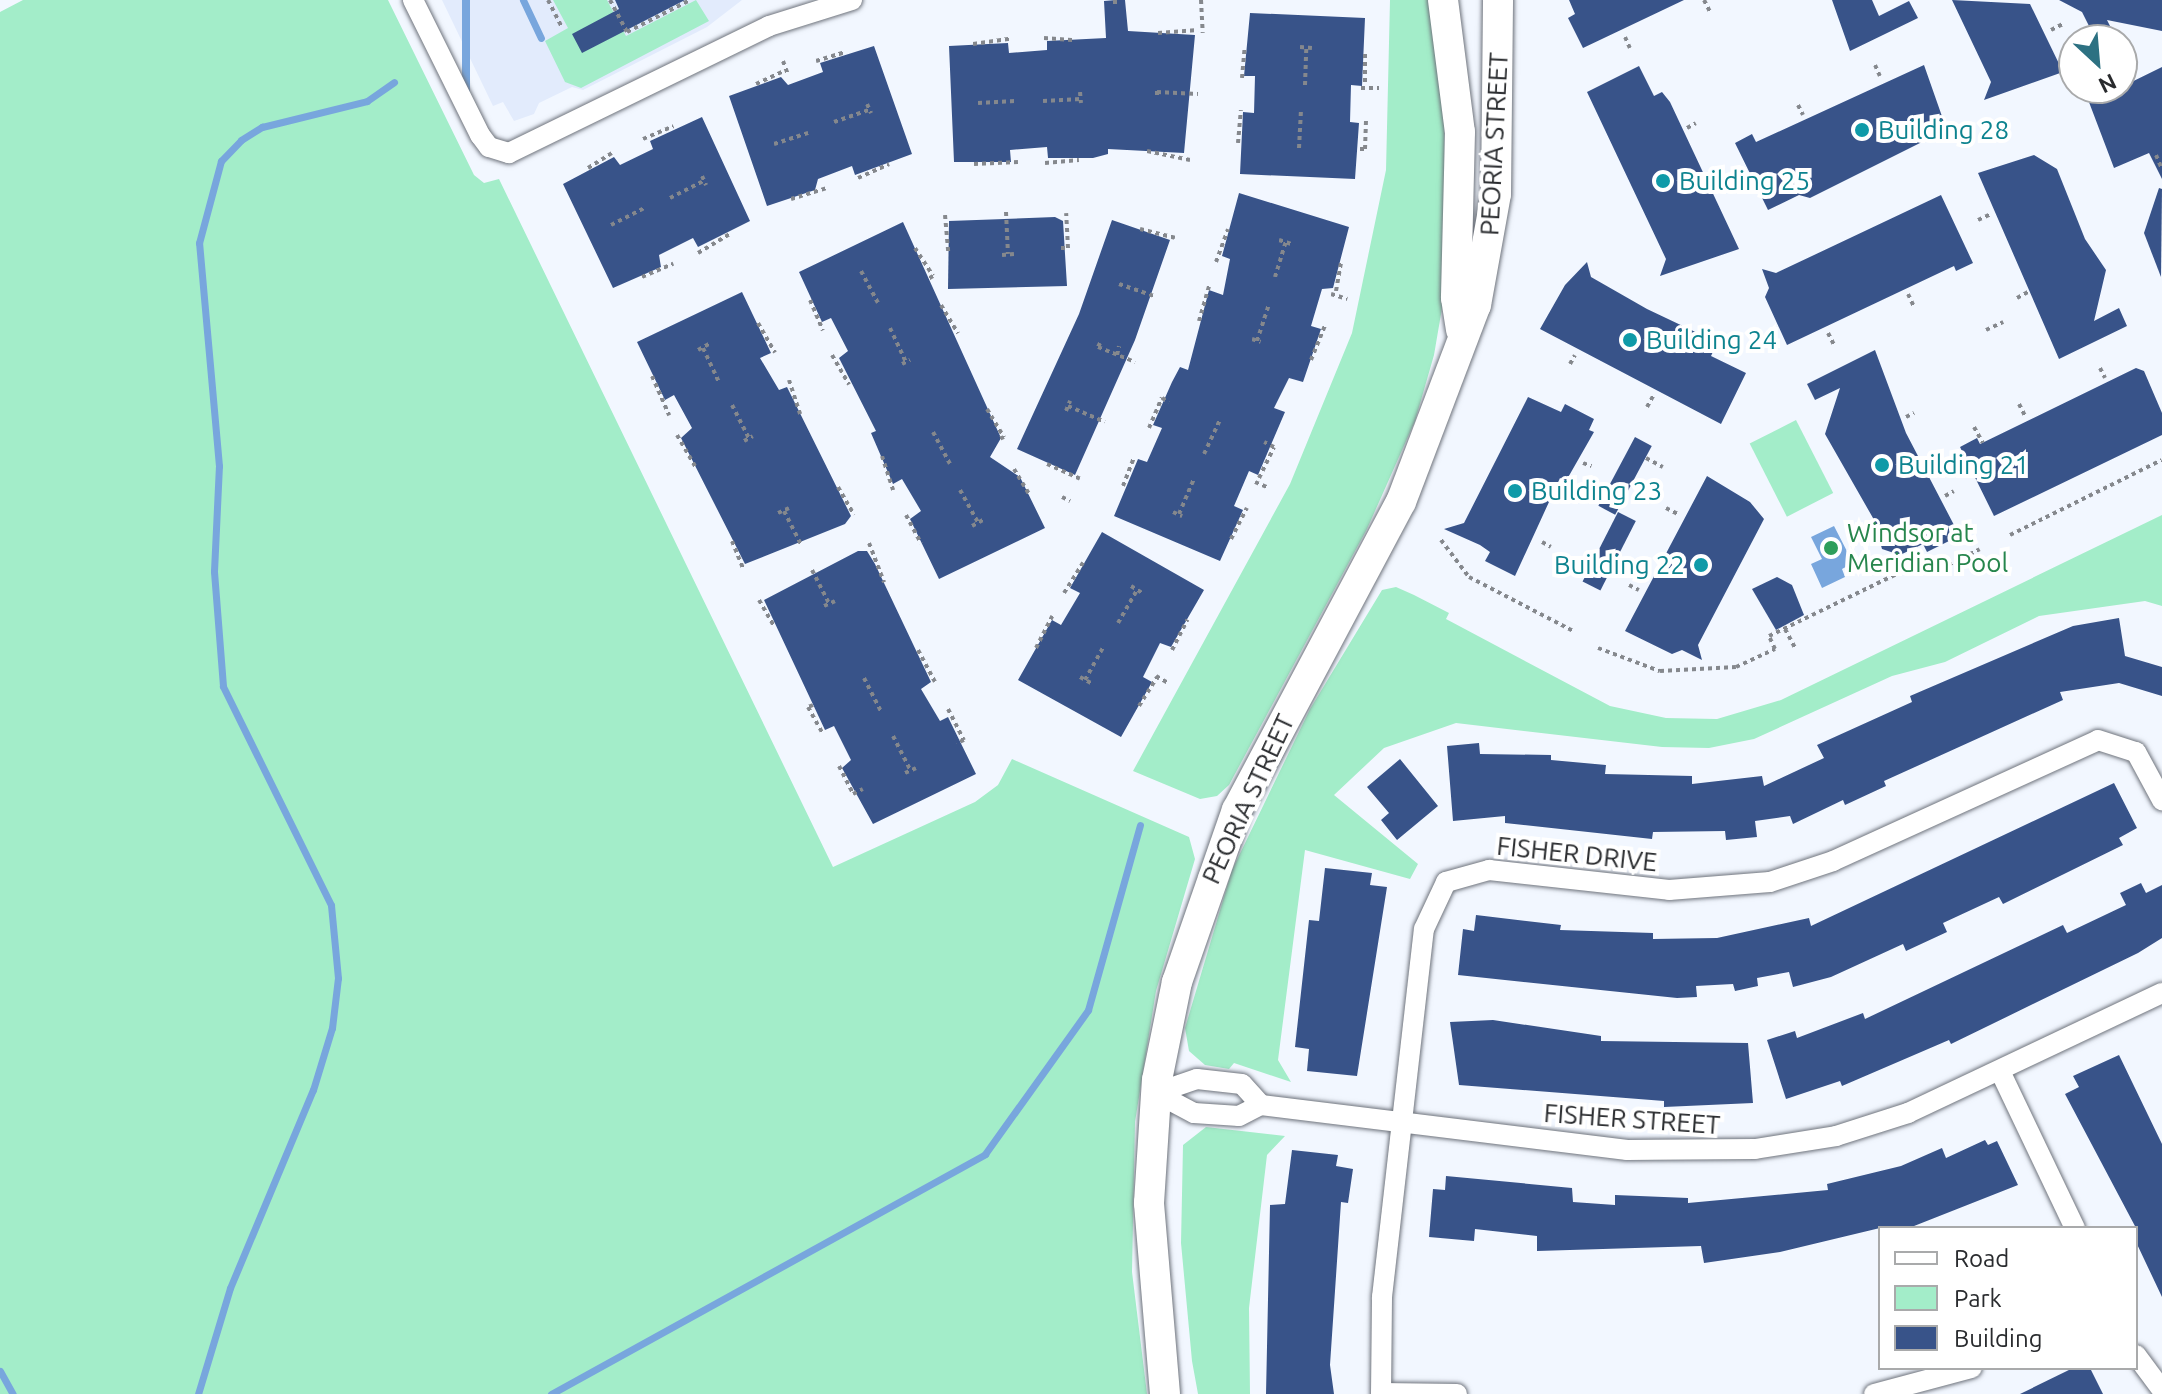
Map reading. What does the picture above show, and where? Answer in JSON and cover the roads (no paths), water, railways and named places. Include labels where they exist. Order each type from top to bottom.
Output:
[{"type":"main road","name":"PEORIA STREET","points":[[1443,0],[1460,132],[1456,298],[1461,330]]},
{"type":"main road","name":"PEORIA STREET","points":[[1165,1394],[1149,1238],[1156,1093],[1177,982],[1219,852],[1401,502],[1435,422],[1461,330],[1483,279],[1496,194],[1498,0]]},
{"type":"street","points":[[413,0],[480,135],[498,151],[524,149],[776,22],[852,0]]},
{"type":"street","name":"FISHER DRIVE","points":[[1381,1394],[1380,1317],[1426,918],[1441,887],[1462,873],[1489,870],[1685,891],[1770,882],[1833,861],[2098,740],[2136,752],[2162,800]]},
{"type":"street","name":"FISHER STREET","points":[[1156,1093],[1194,1113],[1239,1116],[1261,1105],[1627,1150],[1740,1151],[1870,1126],[2000,1071],[2162,993]]},
{"type":"street","points":[[2000,1071],[2074,1226]]},
{"type":"street","name":"FISHER STREET","points":[[1156,1093],[1197,1079],[1242,1084],[1261,1105]]},
{"type":"street","points":[[2138,1358],[2162,1390]]},
{"type":"street","points":[[1874,1394],[1964,1370]]},
{"type":"street","points":[[1381,1394],[1457,1394]]},
{"type":"water","points":[[462,0],[470,0],[470,110],[462,110]]},
{"type":"water","name":"Windsor at Meridian Pool","points":[[1834,526],[1853,563],[1842,569],[1845,577],[1822,588],[1811,564],[1822,559],[1811,537]]},
{"type":"waterway","points":[[523,0],[541,38]]},
{"type":"waterway","points":[[198,1394],[230,1288],[313,1090],[332,1028],[338,978],[331,905],[223,686],[214,571],[219,466],[199,243],[221,161],[241,140],[262,127],[367,101],[394,82]]},
{"type":"waterway","points":[[551,1394],[985,1154],[1088,1010],[1140,825]]},
{"type":"waterway","points":[[0,1371],[13,1394]]},
{"type":"place","name":"Building 28","points":[[1862,130]]},
{"type":"place","name":"Building 25","points":[[1663,181]]},
{"type":"place","name":"Building 24","points":[[1630,340]]},
{"type":"place","name":"Building 21","points":[[1882,465]]},
{"type":"place","name":"Building 23","points":[[1515,491]]},
{"type":"place","name":"Windsor at Meridian Pool","points":[[1831,548]]},
{"type":"place","name":"Building 22","points":[[1701,565]]}]
